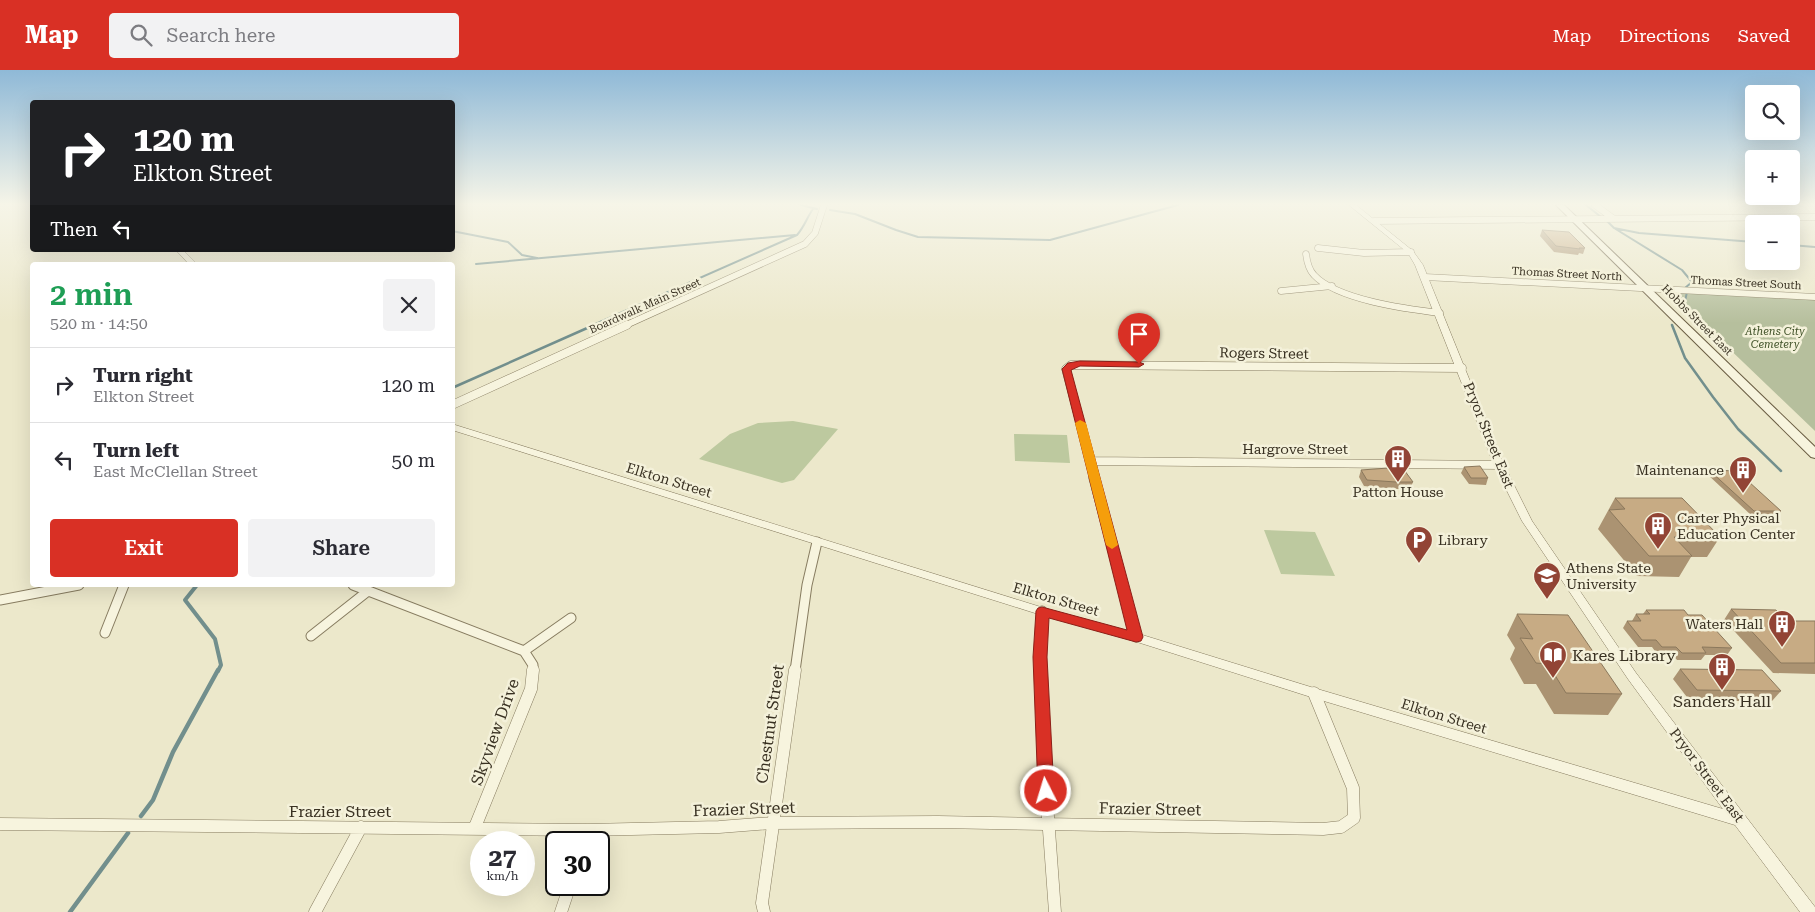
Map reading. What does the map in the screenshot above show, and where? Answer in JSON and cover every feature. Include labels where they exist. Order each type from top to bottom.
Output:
[{"type":"main road","name":"Hobbs Street East","points":[[1601,244],[1815,454]]},
{"type":"street","name":"Boardwalk Main Street","points":[[455,404],[804,244]]},
{"type":"street","name":"Pryor Street East","points":[[1402,244],[1411,252],[1426,277],[1499,465],[1527,521],[1632,676],[1809,912]]},
{"type":"street","points":[[1318,248],[1364,253],[1411,252]]},
{"type":"street","points":[[181,252],[191,262]]},
{"type":"street","points":[[1306,254],[1308,267],[1316,277],[1332,286],[1388,304],[1440,313]]},
{"type":"street","name":"Thomas Street North","points":[[1426,277],[1647,288]]},
{"type":"street","points":[[1281,291],[1332,286]]},
{"type":"street","name":"Thomas Street South","points":[[1647,288],[1815,296]]},
{"type":"street","name":"Rogers Street","points":[[1090,462],[1066,369],[1072,365],[1462,368]]},
{"type":"street","name":"Elkton Street","points":[[455,428],[1042,611],[1136,637],[1314,693],[1740,820]]},
{"type":"street","points":[[1090,462],[1136,637]]},
{"type":"street","name":"Hargrove Street","points":[[1090,462],[1499,465]]},
{"type":"street","name":"Chestnut Street","points":[[764,912],[762,902],[772,823],[807,585],[817,542]]},
{"type":"street","points":[[0,600],[68,587]]},
{"type":"street","points":[[105,633],[123,587]]},
{"type":"street","points":[[358,587],[524,651],[571,618]]},
{"type":"street","points":[[311,636],[368,591]]},
{"type":"street","points":[[1042,611],[1040,666],[1043,758],[1055,912]]},
{"type":"street","name":"Skyview Drive","points":[[475,827],[531,689],[533,665],[524,651]]},
{"type":"street","name":"Frazier Street","points":[[610,834],[772,823],[1048,824],[1324,829],[1341,827],[1354,818],[1353,788],[1314,693]]},
{"type":"street","name":"Frazier Street","points":[[0,824],[475,827],[545,833]]},
{"type":"street","points":[[315,912],[361,827]]},
{"type":"street","points":[[561,912],[566,896]]},
{"type":"green space","name":"Athens City Cemetery","points":[[1670,292],[1815,299],[1815,431],[1814,430]]},
{"type":"green space","points":[[793,421],[838,429],[794,480],[782,483],[699,459],[730,434],[758,423]]},
{"type":"green space","points":[[1014,434],[1067,435],[1070,463],[1015,461]]},
{"type":"green space","points":[[1264,530],[1315,532],[1335,576],[1281,574]]},
{"type":"building","points":[[1555,244],[1581,244],[1585,248],[1580,249]]},
{"type":"building","points":[[1480,466],[1488,478],[1471,478],[1464,467]]},
{"type":"building","points":[[1402,467],[1413,482],[1367,480],[1361,470]]},
{"type":"building","name":"Maintenance","points":[[1709,470],[1737,471],[1781,511],[1754,511]]},
{"type":"building","points":[[1615,498],[1682,498],[1720,537],[1674,537],[1692,556],[1649,556],[1609,510],[1625,509]]},
{"type":"building","name":"Waters Hall","points":[[1731,609],[1776,610],[1787,621],[1815,621],[1815,663],[1781,663]]},
{"type":"building","points":[[1646,610],[1684,610],[1688,615],[1702,615],[1732,648],[1702,647],[1706,653],[1682,653],[1676,647],[1662,647],[1656,640],[1642,640],[1627,621],[1641,621],[1636,614],[1650,614]]},
{"type":"building","points":[[1517,614],[1568,615],[1622,694],[1566,693],[1548,664],[1536,663],[1520,638],[1533,639]]},
{"type":"building","points":[[1680,669],[1762,670],[1781,691],[1697,690]]},
{"type":"waterway","points":[[510,244],[522,255],[537,258]]},
{"type":"waterway","points":[[476,264],[693,244]]},
{"type":"waterway","points":[[591,326],[776,244]]},
{"type":"waterway","points":[[1640,244],[1682,270],[1692,282],[1685,288]]},
{"type":"waterway","points":[[1800,246],[1815,247]]},
{"type":"waterway","points":[[1681,305],[1685,301],[1687,292]]},
{"type":"waterway","points":[[455,387],[594,325]]},
{"type":"waterway","points":[[1672,325],[1685,358],[1713,397],[1738,429],[1781,471]]},
{"type":"waterway","points":[[195,587],[185,600],[215,639],[221,665],[218,671]]},
{"type":"waterway","points":[[141,816],[153,800],[173,752],[218,670]]},
{"type":"waterway","points":[[70,912],[128,833]]},
{"type":"slow traffic","points":[[1080,423],[1112,545]]},
{"type":"place","name":"Patton House","points":[[1398,483]]},
{"type":"place","name":"Maintenance","points":[[1743,494]]},
{"type":"place","name":"Carter Physical Education Center","points":[[1658,550]]},
{"type":"place","name":"Library","points":[[1419,564]]},
{"type":"place","name":"Athens State University","points":[[1547,600]]},
{"type":"place","name":"Waters Hall","points":[[1782,648]]},
{"type":"place","name":"Kares Library","points":[[1553,679]]},
{"type":"place","name":"Sanders Hall","points":[[1722,691]]},
{"type":"route","points":[[1046,791],[1043,758],[1040,657],[1042,611],[1136,637],[1066,369],[1072,365],[1080,364],[1139,364]]}]
